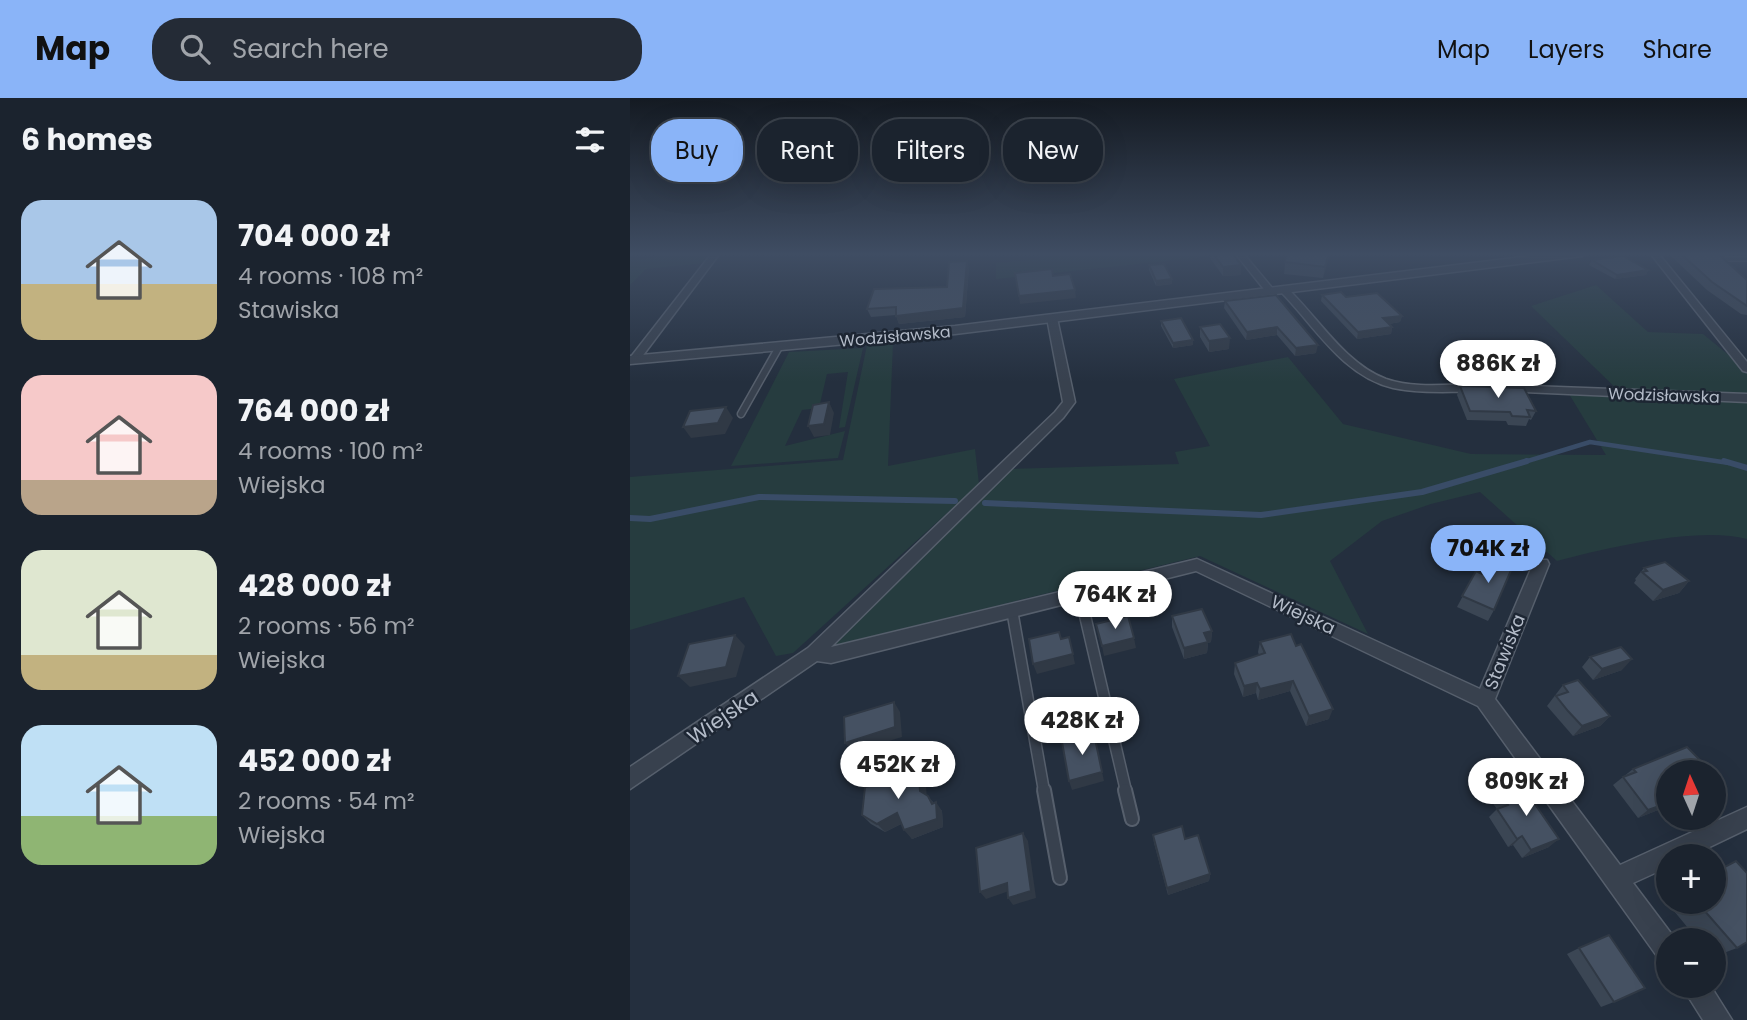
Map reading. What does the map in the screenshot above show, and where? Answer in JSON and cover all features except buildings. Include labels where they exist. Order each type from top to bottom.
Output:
[{"type":"street","points":[[632,360],[682,296]]},
{"type":"street","name":"Wodzisławska","points":[[632,360],[1052,318],[1229,296]]},
{"type":"street","name":"Wodzisławska","points":[[1283,296],[1366,373],[1396,384],[1747,398]]},
{"type":"street","points":[[1688,296],[1747,369]]},
{"type":"street","name":"Wiejska","points":[[630,779],[814,653],[1059,415],[1069,402],[1052,318]]},
{"type":"street","name":"Stawiska","points":[[1485,700],[1541,564]]},
{"type":"street","name":"Wiejska","points":[[814,653],[831,655],[1197,565],[1485,700],[1656,934]]},
{"type":"street","points":[[1616,879],[1747,818]]},
{"type":"street","points":[[1703,998],[1719,1020]]},
{"type":"lane","points":[[741,414],[779,346]]},
{"type":"lane","points":[[1080,594],[1132,819]]},
{"type":"lane","points":[[1012,610],[1060,878]]},
{"type":"green space","points":[[1562,296],[1608,296],[1648,332],[1703,334],[1747,370],[1747,539],[1704,535],[1652,540],[1557,561],[1480,492],[1431,504],[1382,521],[1330,561],[1368,634],[1200,556],[835,645],[1010,469],[1179,464],[1175,452],[1210,446],[1174,379],[1288,357],[1343,424],[1471,454],[1606,455],[1569,394],[1624,396],[1531,306]]},
{"type":"green space","points":[[893,343],[888,466],[975,449],[979,484],[793,653],[776,656],[744,597],[630,630],[630,477],[843,460],[867,345]]},
{"type":"green space","points":[[863,348],[845,427],[839,428],[848,372],[827,374],[819,408],[802,410],[785,446],[845,431],[838,458],[731,466],[789,352]]},
{"type":"waterway","points":[[1521,463],[1590,442],[1729,463]]},
{"type":"waterway","points":[[985,503],[1261,515],[1422,492],[1527,461]]},
{"type":"waterway","points":[[1724,461],[1747,468]]},
{"type":"waterway","points":[[630,518],[650,519],[759,497],[955,501]]}]
